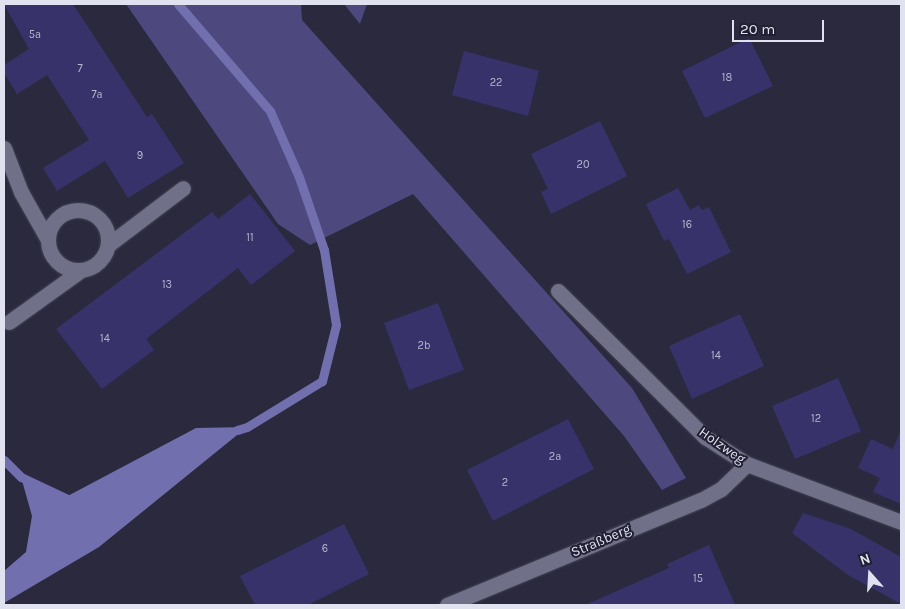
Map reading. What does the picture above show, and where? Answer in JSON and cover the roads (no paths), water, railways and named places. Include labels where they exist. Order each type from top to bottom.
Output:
[{"type":"street","points":[[4,148],[22,192],[48,240],[49,250],[57,262],[70,270],[80,271]]},
{"type":"street","points":[[9,322],[80,271],[98,263],[108,246],[183,188]]},
{"type":"street","points":[[48,240],[54,221],[71,211],[81,210],[99,218],[108,236],[108,246]]},
{"type":"street","name":"Holzweg","points":[[558,290],[705,437],[747,464],[901,522]]},
{"type":"street","name":"Straßberg","points":[[447,605],[701,500],[721,489],[747,464]]},
{"type":"waterway","points":[[178,4],[270,111],[299,177],[324,250],[336,325],[322,381],[247,427],[237,430]]},
{"type":"waterway","points":[[4,460],[21,477],[76,503]]}]
